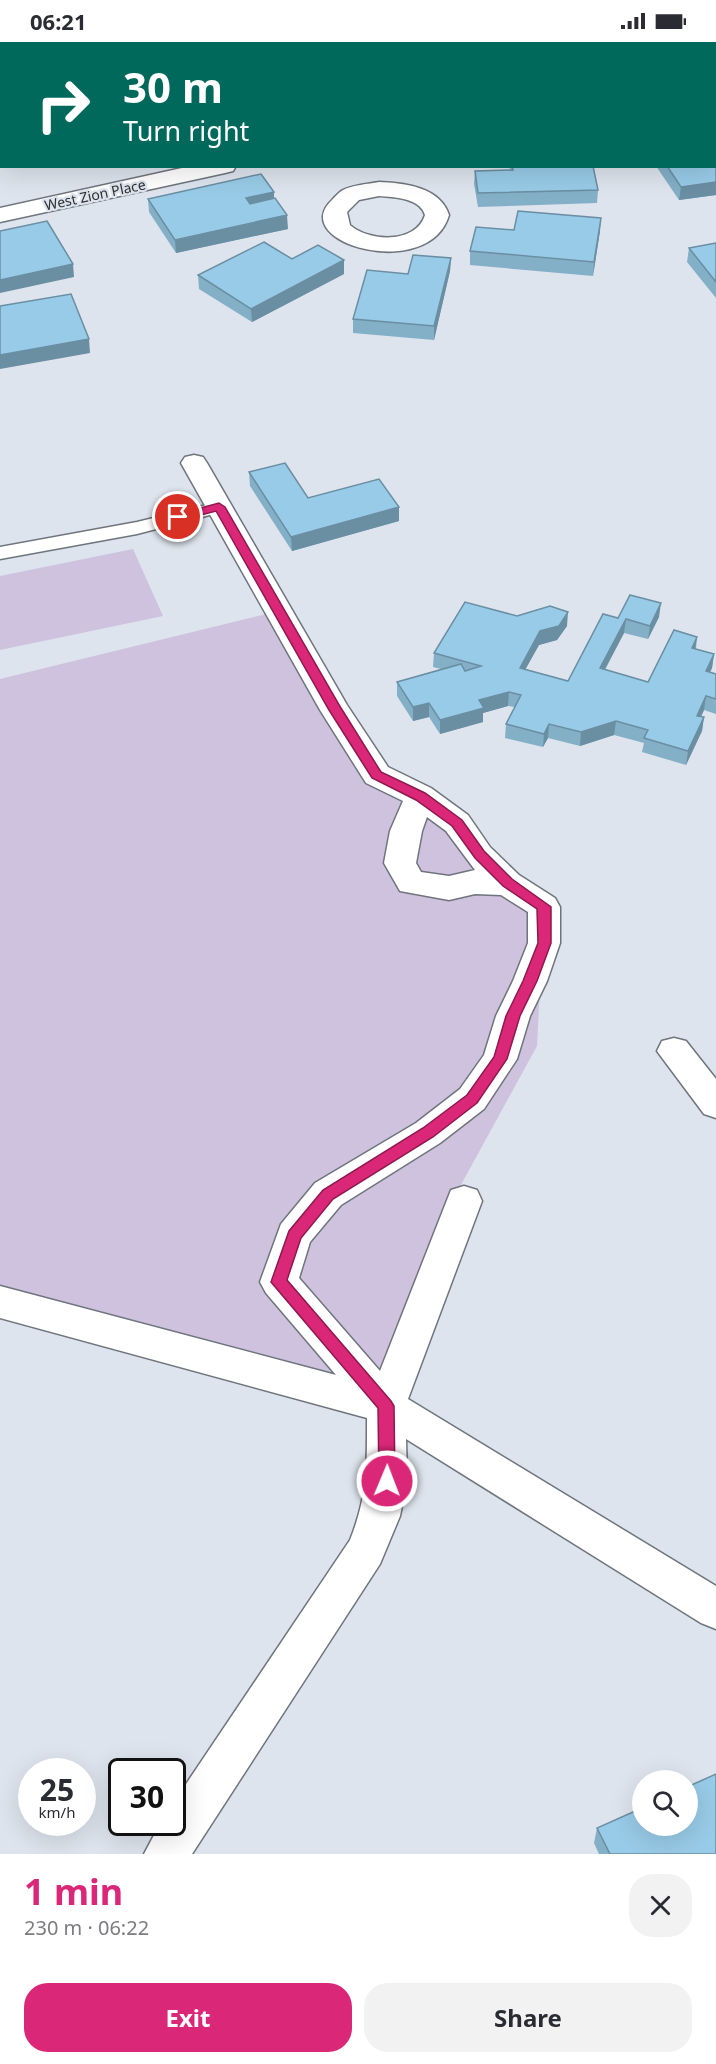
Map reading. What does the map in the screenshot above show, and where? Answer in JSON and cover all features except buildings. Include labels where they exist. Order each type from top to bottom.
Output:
[{"type":"street","name":"West Zion Place","points":[[0,215],[216,168]]},
{"type":"street","points":[[194,463],[335,710],[377,775],[420,796],[457,823],[479,855],[508,883],[544,907],[544,943],[530,981],[513,1016],[500,1059],[472,1099],[428,1133],[328,1194],[294,1235],[279,1282],[386,1406]]},
{"type":"street","points":[[420,796],[406,831],[400,863],[411,883],[449,888],[475,882],[508,883]]},
{"type":"street","points":[[674,1052],[716,1104]]},
{"type":"street","points":[[166,1854],[366,1551],[380,1516],[387,1481],[386,1406],[464,1201]]},
{"type":"street","points":[[0,1302],[386,1406],[716,1609]]},
{"type":"lane","points":[[0,553],[137,528],[219,507]]},
{"type":"shaded area","points":[[133,549],[163,616],[0,650],[0,576]]},
{"type":"shaded area","points":[[279,611],[377,775],[544,907],[537,1046],[456,1194],[374,1409],[0,1304],[0,679]]},
{"type":"route","points":[[178,517],[219,507],[335,710],[358,742],[377,775],[420,796],[457,823],[479,855],[508,883],[544,907],[544,943],[530,981],[513,1016],[500,1059],[472,1099],[428,1133],[328,1194],[294,1235],[279,1282],[386,1406],[387,1481]]}]
